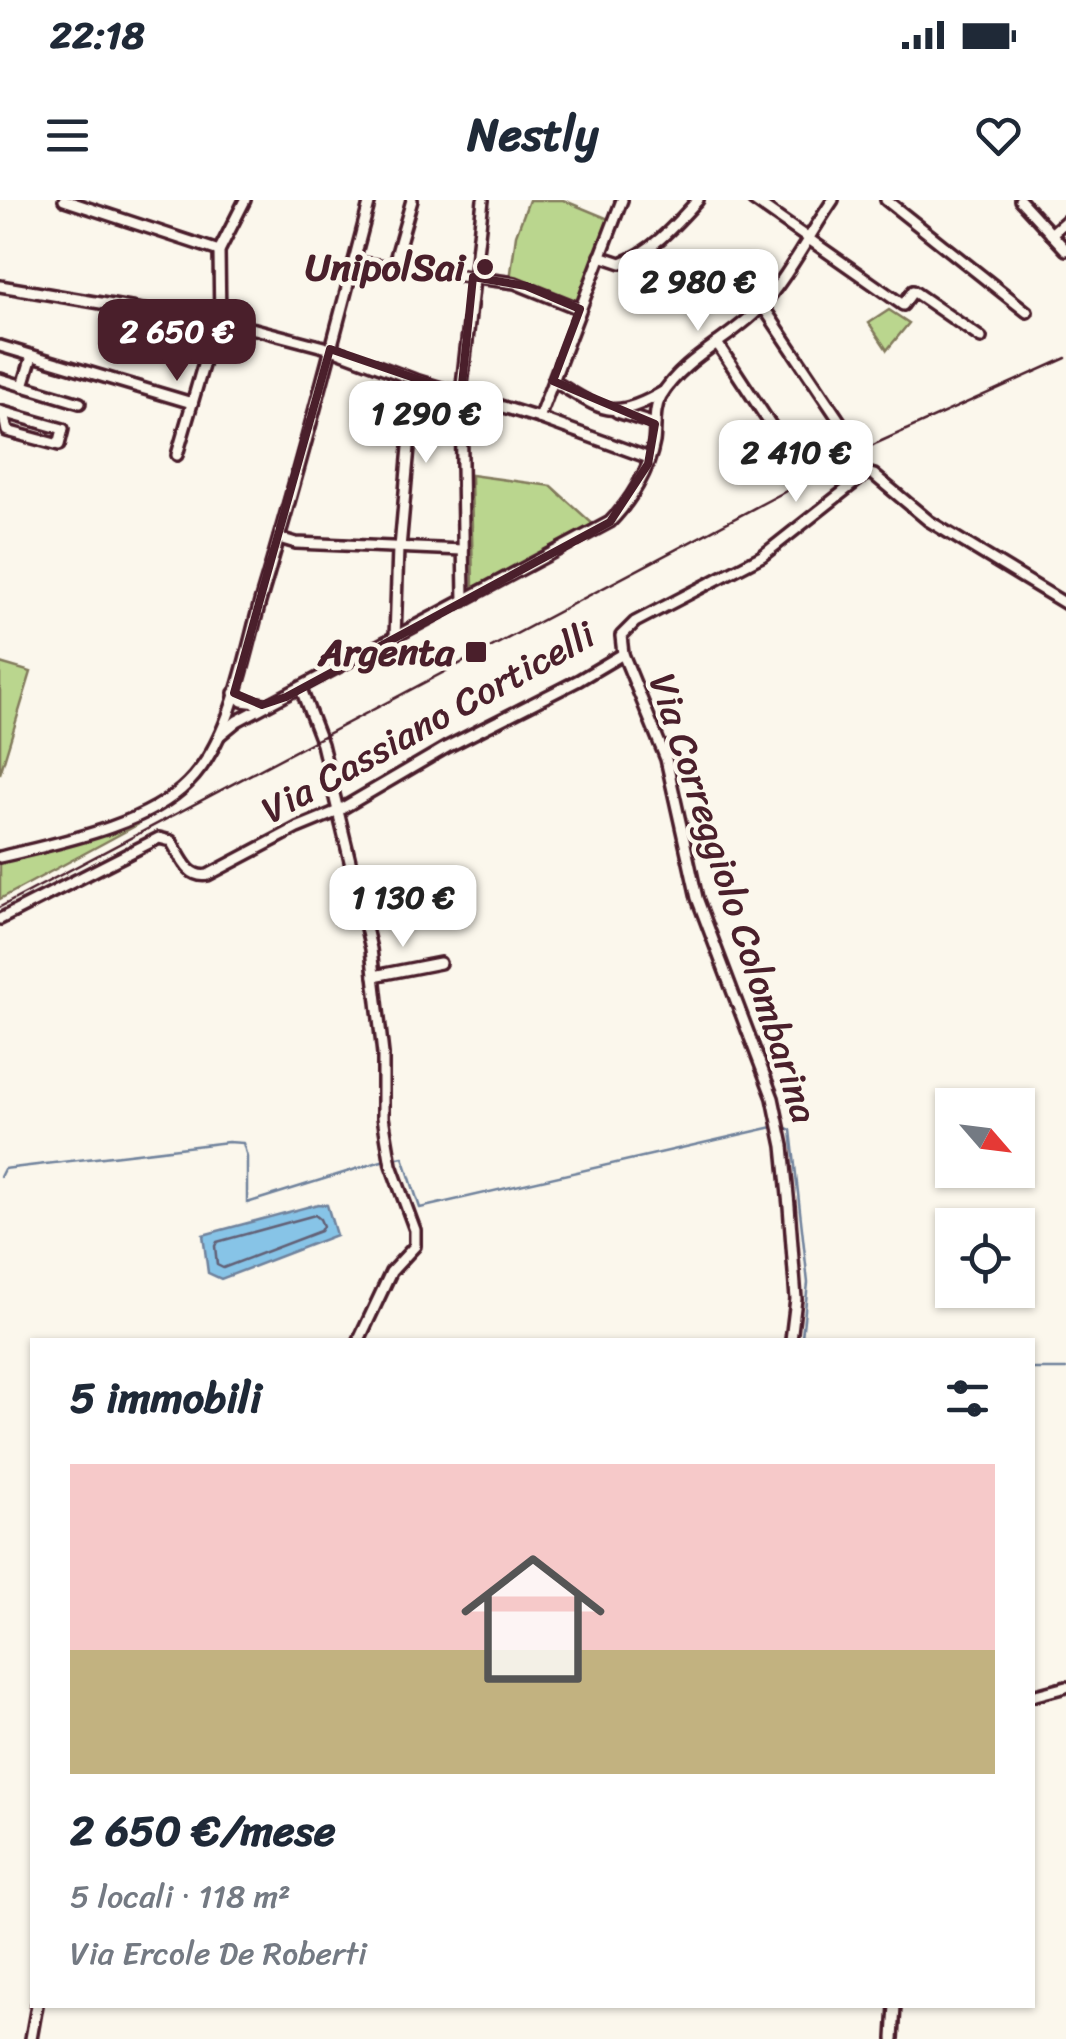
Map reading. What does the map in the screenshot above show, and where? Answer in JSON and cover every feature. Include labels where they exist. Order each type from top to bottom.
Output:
[{"type":"street","points":[[64,200],[219,251]]},
{"type":"street","points":[[177,455],[218,322],[219,251],[245,200]]},
{"type":"street","points":[[0,857],[86,834],[161,803],[196,775],[213,751],[279,538],[370,200]]},
{"type":"street","points":[[394,267],[412,200]]},
{"type":"street","points":[[464,602],[461,394],[483,200]]},
{"type":"street","points":[[539,418],[622,200]]},
{"type":"street","points":[[599,259],[621,263],[629,260],[660,241],[698,200]]},
{"type":"street","points":[[752,200],[903,304],[912,291],[982,338]]},
{"type":"street","points":[[615,411],[636,407],[665,390],[760,308],[833,200]]},
{"type":"street","points":[[886,200],[1027,312]]},
{"type":"street","points":[[1020,200],[1066,250]]},
{"type":"street","points":[[1051,234],[1066,221]]},
{"type":"street","points":[[354,262],[526,286],[580,309]]},
{"type":"street","points":[[702,267],[760,308],[843,426]]},
{"type":"street","points":[[0,286],[218,322],[330,349],[650,458]]},
{"type":"street","points":[[717,343],[780,439]]},
{"type":"street","points":[[0,346],[192,403]]},
{"type":"street","points":[[23,386],[32,356]]},
{"type":"street","points":[[0,379],[80,402]]},
{"type":"street","points":[[395,638],[415,380]]},
{"type":"street","points":[[553,381],[599,407],[656,424]]},
{"type":"street","points":[[220,735],[237,721],[610,522],[624,507],[650,458],[656,407],[665,390]]},
{"type":"street","points":[[2,411],[63,428],[59,445],[7,431],[2,411]]},
{"type":"street","name":"Via Cassiano Corticelli","points":[[0,918],[159,838],[171,841],[189,870],[201,876],[336,812],[623,654],[622,636],[635,622],[774,548],[864,474],[874,475],[928,521],[1066,604]]},
{"type":"street","points":[[279,538],[463,550]]},
{"type":"street","name":"Via Correggiolo Colombarina","points":[[623,654],[666,759],[697,898],[767,1082],[779,1127],[796,1300],[790,1338]]},
{"type":"street","points":[[301,689],[316,725],[368,934],[383,1054],[383,1118],[390,1159],[415,1230],[415,1246],[390,1272],[360,1338]]},
{"type":"street","points":[[234,693],[239,700],[254,704],[269,704],[286,697]]},
{"type":"street","points":[[374,976],[440,963]]},
{"type":"street","points":[[1035,1695],[1066,1687]]},
{"type":"street","points":[[31,2039],[36,2008]]},
{"type":"street","points":[[893,2039],[895,2008]]},
{"type":"highlighted area","points":[[473,277],[526,286],[580,309],[553,381],[655,424],[648,464],[610,522],[286,697],[262,705],[234,693],[330,349],[461,394]]},
{"type":"green space","points":[[529,200],[563,200],[611,220],[578,303],[510,280],[516,235]]},
{"type":"green space","points":[[889,310],[909,323],[887,350],[869,323]]},
{"type":"green space","points":[[471,475],[551,486],[594,525],[473,589]]},
{"type":"green space","points":[[0,663],[31,672],[0,774]]},
{"type":"green space","points":[[139,824],[0,899],[0,861]]},
{"type":"water","points":[[318,1204],[327,1205],[336,1235],[221,1279],[208,1273],[203,1235]]},
{"type":"waterway","points":[[781,1126],[791,1130],[808,1283],[802,1337],[807,1338]]},
{"type":"waterway","points":[[393,1159],[403,1157],[420,1208],[773,1127]]},
{"type":"waterway","points":[[0,1177],[4,1169],[243,1143],[247,1157],[247,1203],[385,1160]]},
{"type":"waterway","points":[[1035,1369],[1066,1369]]},
{"type":"railway","points":[[0,907],[877,443],[1066,358]]},
{"type":"place","name":"UnipolSai","points":[[485,267]]},
{"type":"place","name":"Argenta","points":[[476,652]]}]
